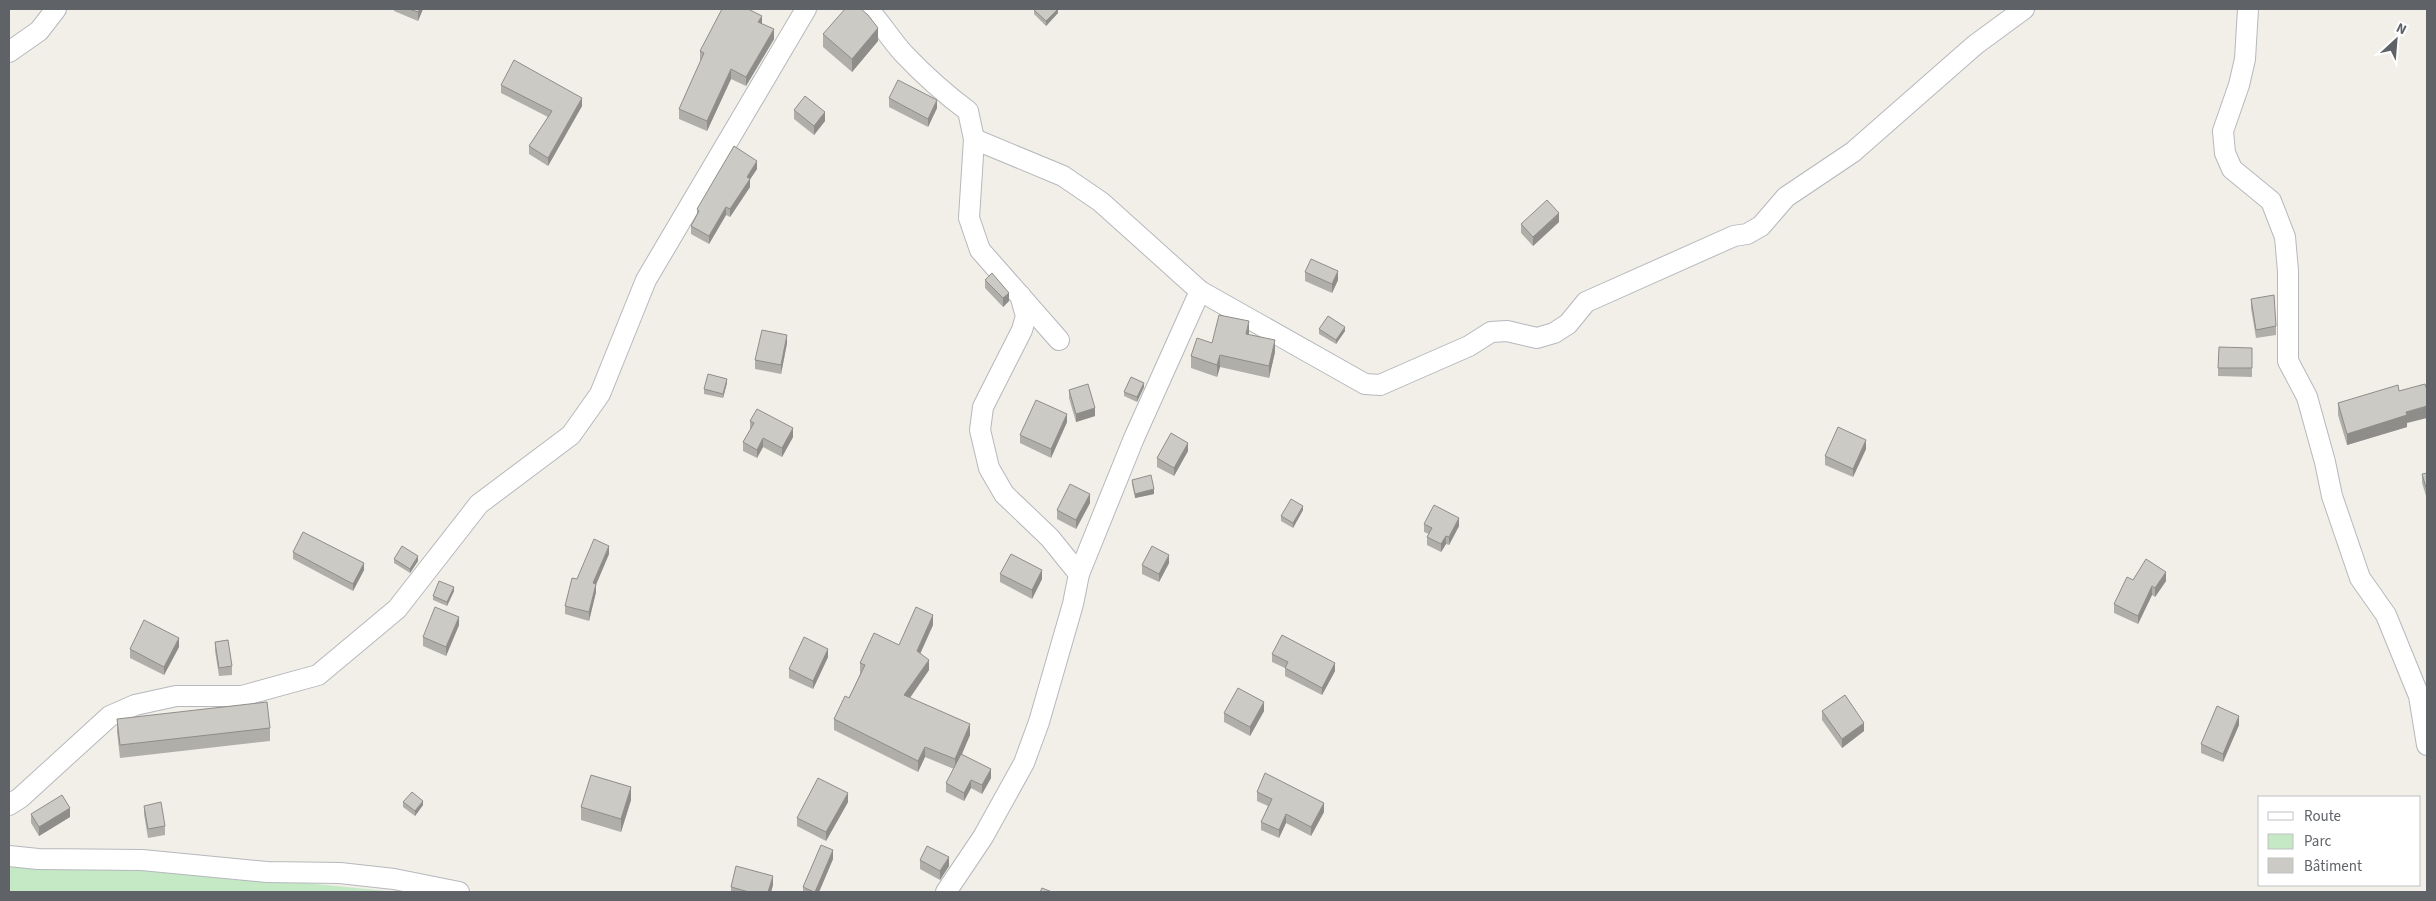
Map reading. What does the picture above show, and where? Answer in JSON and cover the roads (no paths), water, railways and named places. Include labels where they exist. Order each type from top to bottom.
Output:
[{"type":"street","points":[[9,52],[39,31],[56,9]]},
{"type":"street","points":[[9,805],[20,798],[110,716],[135,705],[176,696],[242,696],[318,676],[396,609],[479,504],[571,435],[600,394],[646,280],[806,9]]},
{"type":"street","points":[[868,9],[884,25],[903,53],[968,111],[974,139],[968,218],[980,250],[1020,293],[1059,340]]},
{"type":"street","points":[[974,139],[1063,176],[1101,202],[1200,291],[1365,384],[1380,385],[1469,346],[1491,332],[1508,331],[1537,338],[1554,333],[1568,324],[1586,302],[1734,236],[1747,234],[1761,226],[1786,196],[1853,152],[1975,45],[2024,9]]},
{"type":"street","points":[[2248,9],[2245,59],[2239,85],[2223,131],[2225,152],[2232,170],[2271,201],[2285,237],[2288,271],[2288,361],[2307,397],[2325,462],[2332,496],[2360,578],[2386,615],[2419,696],[2427,745]]},
{"type":"street","points":[[946,892],[983,837],[1024,763],[1042,713],[1073,604],[1079,574],[1134,438],[1200,291]]},
{"type":"street","points":[[1020,293],[1026,316],[1022,330],[983,407],[980,430],[989,468],[1004,494],[1050,538],[1079,574]]},
{"type":"street","points":[[9,856],[38,859],[142,860],[267,872],[340,873],[394,879],[459,892]]}]
